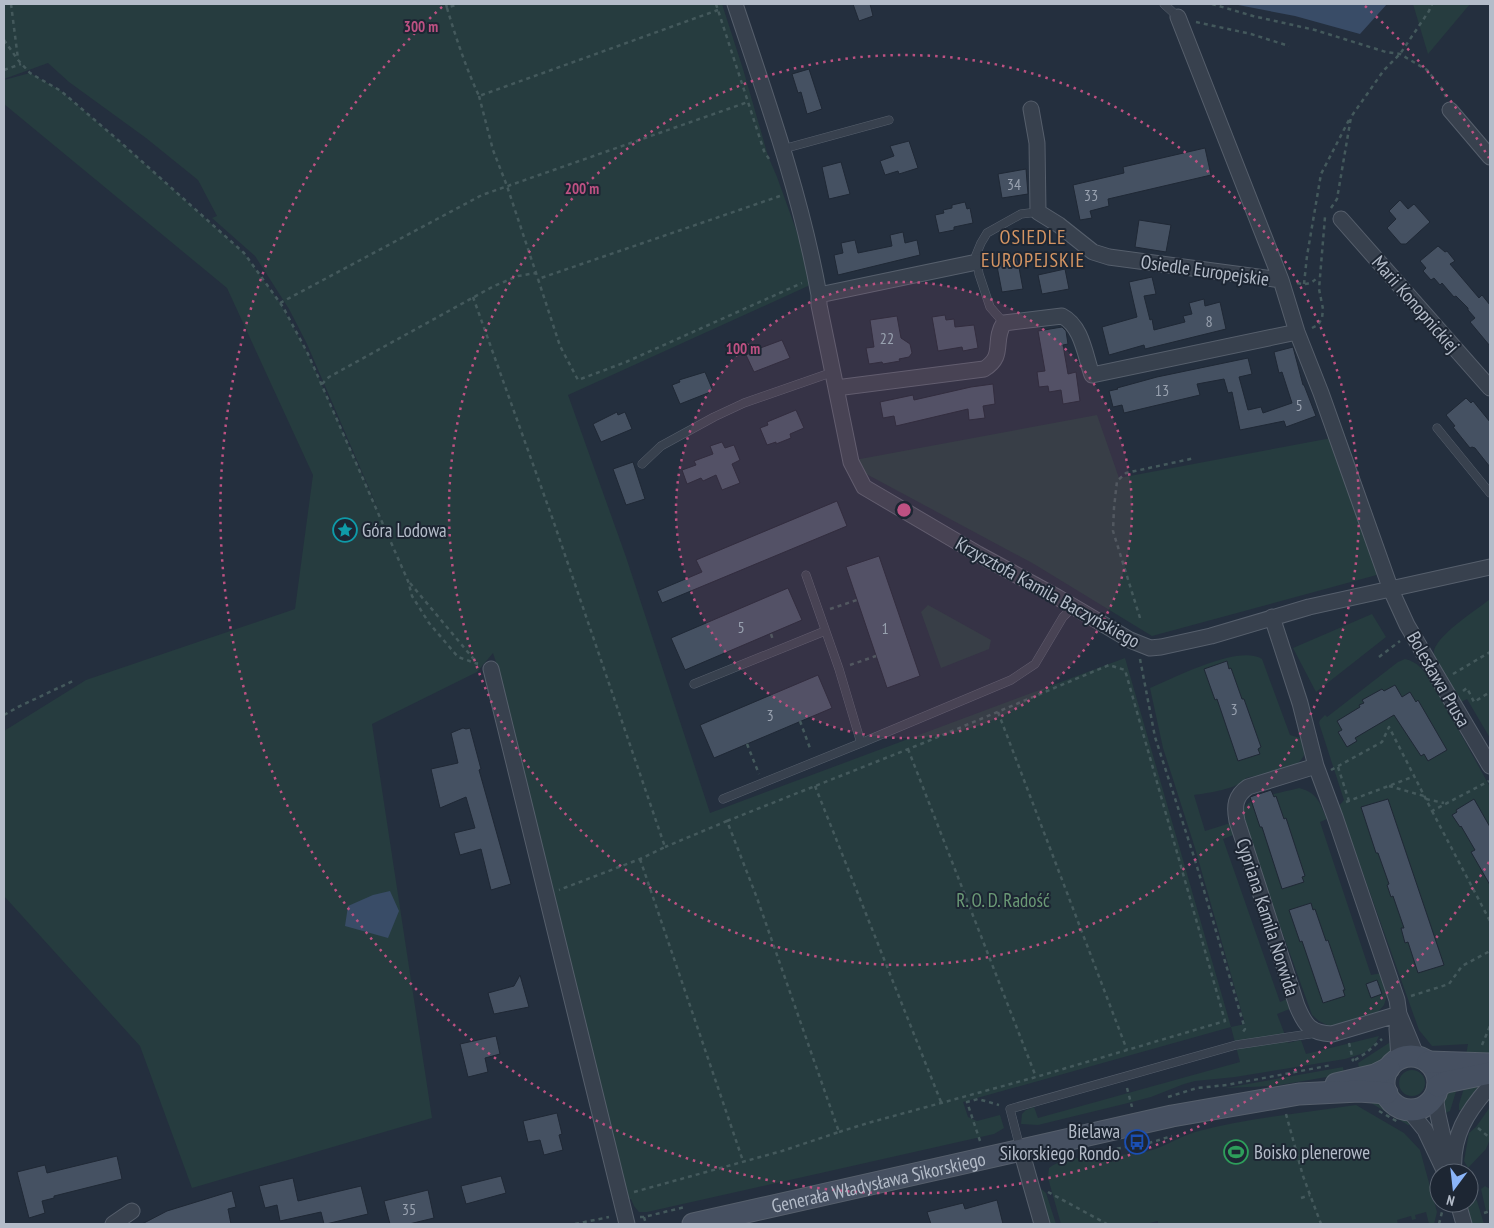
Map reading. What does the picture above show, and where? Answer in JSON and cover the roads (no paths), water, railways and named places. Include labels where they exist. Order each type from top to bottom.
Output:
[{"type":"main road","name":"Generała Władysława Sikorskiego","points":[[693,1224],[1172,1116],[1299,1094],[1375,1075],[1408,1061],[1486,1055]]},
{"type":"main road","points":[[1437,1090],[1436,1073],[1408,1061],[1385,1078],[1379,1100],[1389,1098],[1406,1117],[1424,1106],[1446,1082],[1490,1073]]},
{"type":"main road","name":"Generała Władysława Sikorskiego","points":[[1299,1094],[1359,1092],[1379,1100]]},
{"type":"street","name":"Krzysztofa Kamila Baczyńskiego","points":[[735,4],[783,149],[811,248],[820,305],[851,462],[864,486],[1130,640],[1150,648],[1210,636],[1272,616],[1490,567]]},
{"type":"street","points":[[1178,17],[1280,280]]},
{"type":"street","points":[[1031,109],[1037,143],[1038,212]]},
{"type":"street","points":[[1450,110],[1490,157]]},
{"type":"street","name":"Osiedle Europejskie","points":[[1038,212],[1059,225],[1092,252],[1109,257],[1280,280],[1297,332],[1321,393],[1391,590]]},
{"type":"street","name":"Marii Konopnickiej","points":[[1341,219],[1490,388]]},
{"type":"street","points":[[819,295],[977,262]]},
{"type":"street","points":[[836,388],[984,369],[991,365],[996,357],[1000,329],[1004,323],[1062,316],[1070,320],[1076,328],[1092,375],[1297,332]]},
{"type":"street","name":"Bolesława Prusa","points":[[1391,590],[1407,625],[1490,765]]},
{"type":"street","points":[[1272,616],[1300,704],[1318,771],[1398,1007],[1408,1061]]},
{"type":"street","points":[[484,667],[621,1220]]},
{"type":"street","name":"Cypriana Kamila Norwida","points":[[1318,771],[1248,787],[1240,793],[1236,800],[1235,813],[1297,1006],[1304,1023],[1318,1032]]},
{"type":"street","points":[[1318,1032],[1332,1034],[1398,1007]]},
{"type":"street","points":[[1453,1163],[1458,1135],[1474,1104],[1490,1086]]},
{"type":"street","points":[[1437,1090],[1438,1116],[1450,1163]]},
{"type":"street","points":[[1406,1117],[1425,1130],[1436,1163]]},
{"type":"street","points":[[1021,1150],[1042,1224]]},
{"type":"street","points":[[113,1224],[132,1211]]},
{"type":"lane","points":[[1164,4],[1178,17]]},
{"type":"lane","points":[[783,149],[889,120]]},
{"type":"lane","points":[[1004,323],[990,307],[982,284],[976,255],[987,234],[1022,214],[1038,212]]},
{"type":"lane","points":[[642,464],[661,446],[714,417],[744,403],[833,372]]},
{"type":"lane","points":[[1437,428],[1490,493]]},
{"type":"lane","points":[[806,575],[839,669],[861,743]]},
{"type":"lane","points":[[723,799],[1011,680],[1035,664],[1063,617],[1074,606]]},
{"type":"lane","points":[[694,684],[825,631]]},
{"type":"lane","points":[[1021,1150],[1010,1109],[1236,1045],[1318,1032]]},
{"type":"water","points":[[1233,4],[1387,4],[1360,34],[1295,16]]},
{"type":"water","points":[[390,891],[399,911],[388,938],[345,926],[348,906],[373,895]]},
{"type":"place","name":"Góra Lodowa","points":[[345,530]]},
{"type":"place","name":"Bielawa Sikorskiego Rondo","points":[[1137,1142]]},
{"type":"place","name":"Boisko plenerowe","points":[[1236,1152]]},
{"type":"district","name":"OSIEDLE EUROPEJSKIE","points":[[1033,248]]},
{"type":"park label","name":"R. O. D. Radość","points":[[1003,900]]}]
